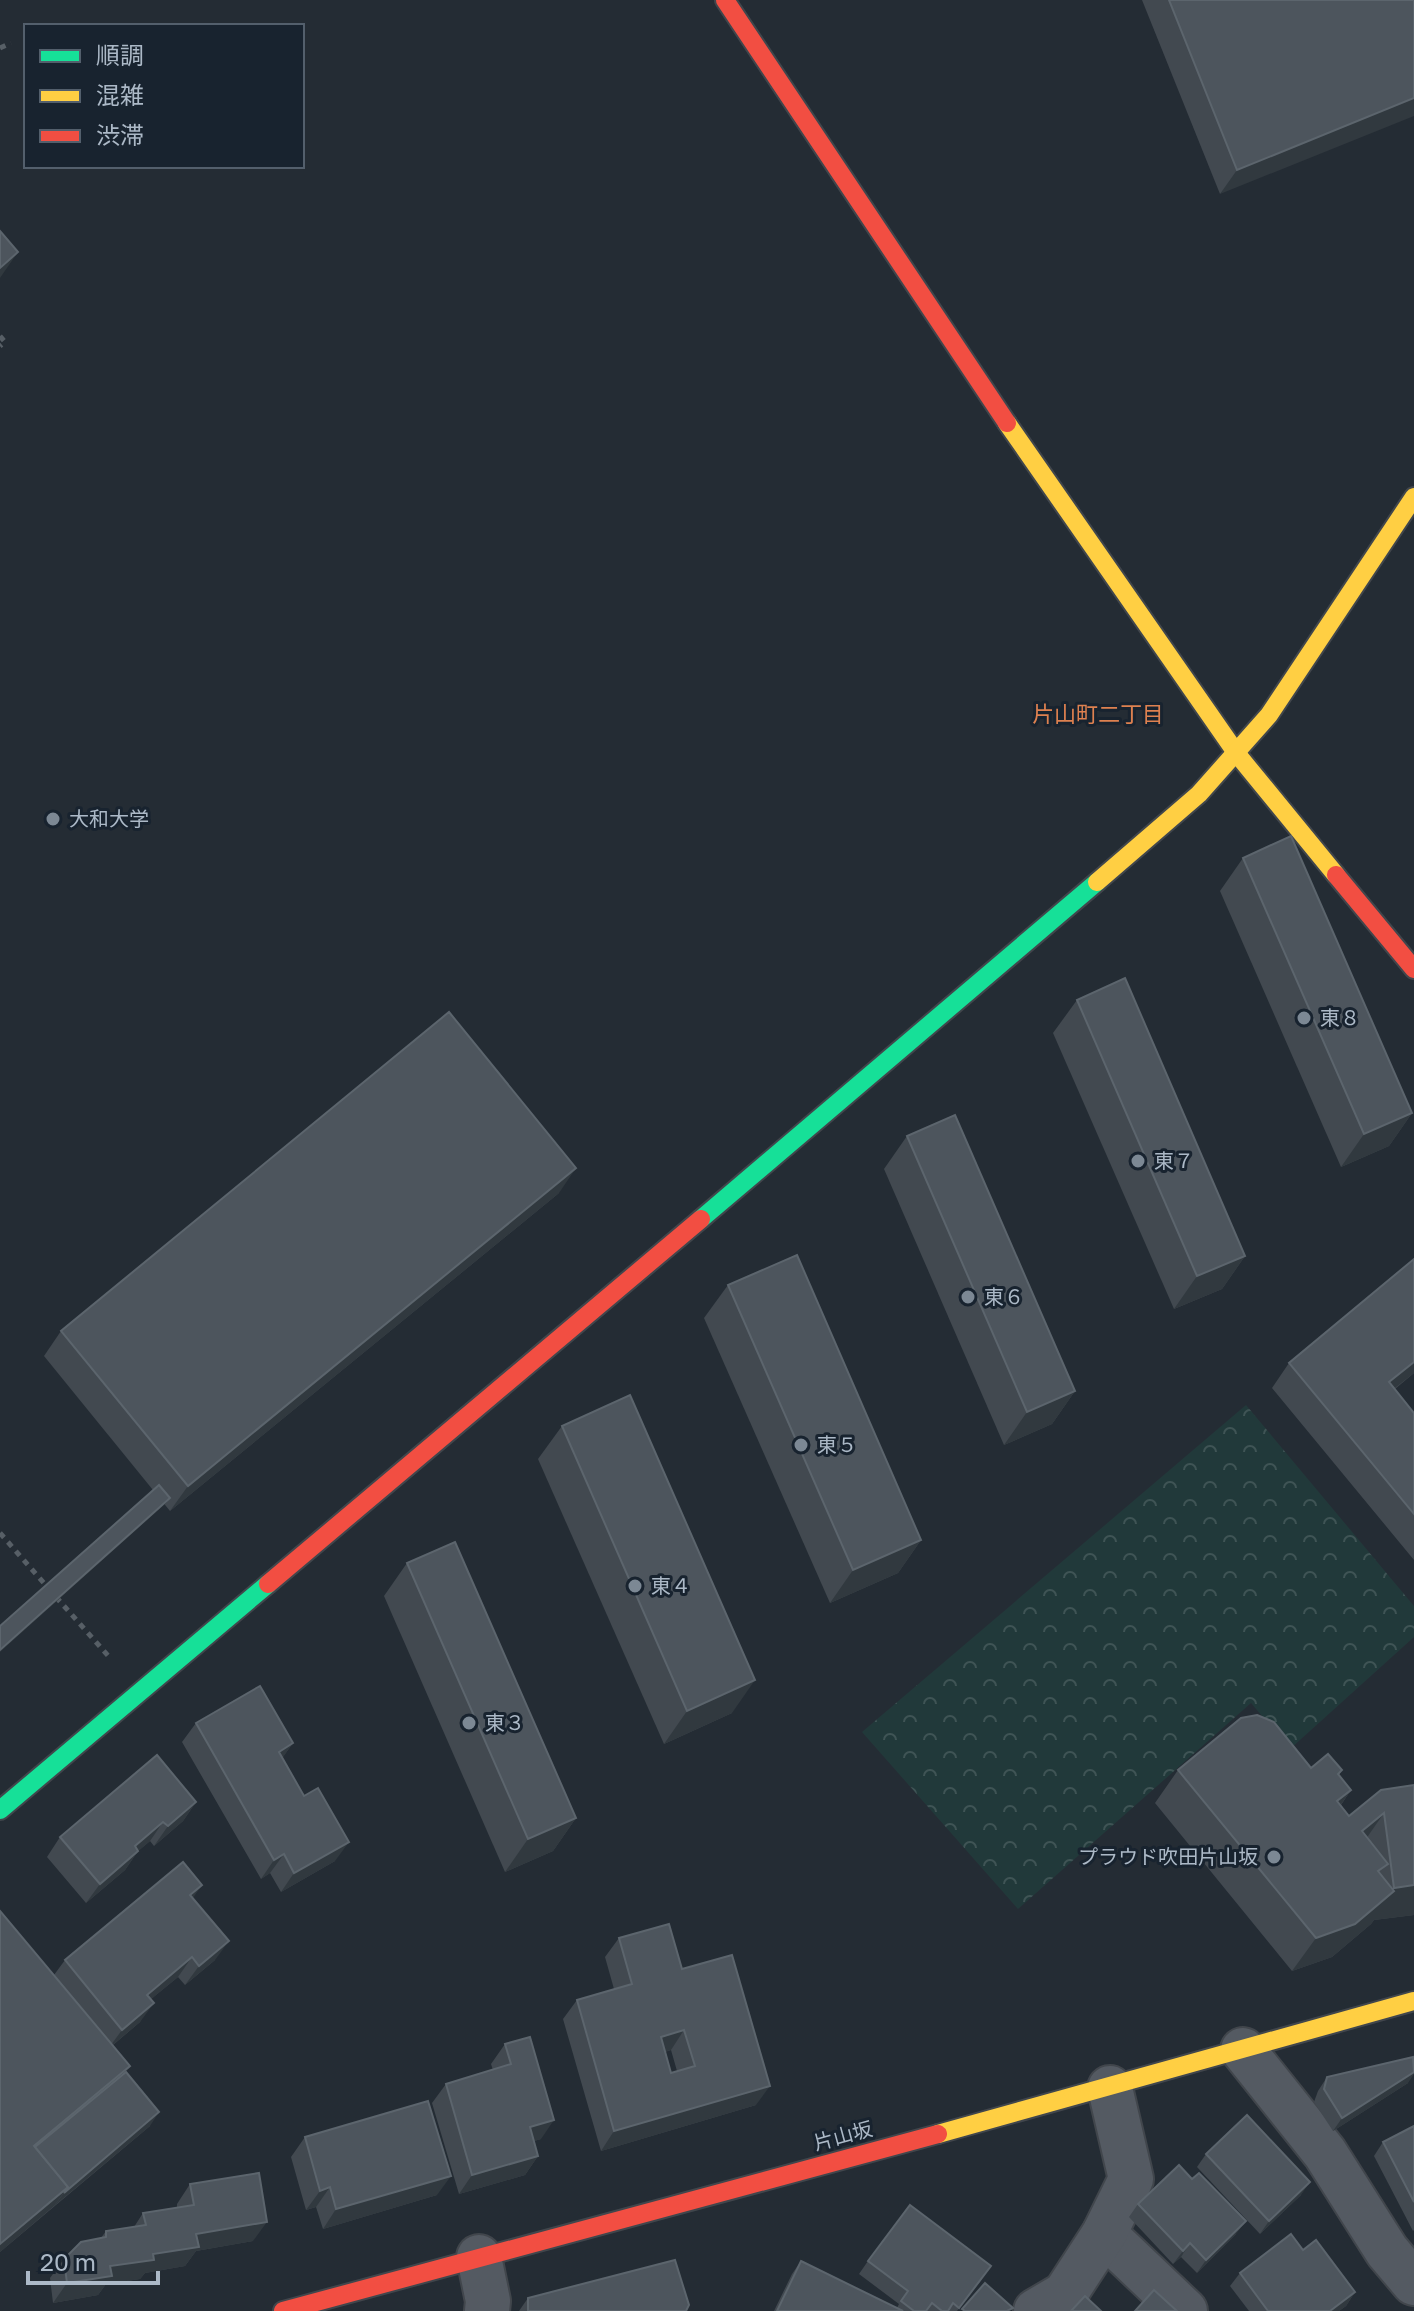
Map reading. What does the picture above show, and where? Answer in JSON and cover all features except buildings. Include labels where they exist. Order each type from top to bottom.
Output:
[{"type":"street","points":[[725,0],[1050,488],[1237,754],[1414,969]]},
{"type":"street","points":[[0,1810],[906,1046],[1199,794],[1269,715],[1414,497]]},
{"type":"street","name":"片山坂","points":[[283,2311],[1110,2088],[1414,2001]]},
{"type":"street","points":[[1243,2050],[1325,2153],[1387,2251],[1414,2283]]},
{"type":"street","points":[[1036,2311],[1065,2294],[1104,2234],[1131,2179],[1110,2088]]},
{"type":"street","points":[[1104,2234],[1185,2311]]},
{"type":"street","points":[[479,2257],[488,2301],[487,2311]]},
{"type":"path","points":[[0,48],[11,43]]},
{"type":"path","points":[[0,336],[5,342],[0,346]]},
{"type":"path","points":[[0,1533],[120,1668]]},
{"type":"green space","points":[[1246,1405],[1414,1606],[1414,1637],[1290,1749],[1251,1703],[1018,1909],[862,1732]]},
{"type":"traffic: fast","points":[[701,1219],[1097,882]]},
{"type":"traffic: fast","points":[[0,1810],[268,1584]]},
{"type":"traffic: slow","points":[[1007,423],[1237,754],[1336,875]]},
{"type":"traffic: slow","points":[[1097,882],[1199,794],[1269,715],[1414,497]]},
{"type":"traffic: slow","points":[[938,2134],[1414,2001]]},
{"type":"traffic: jam","points":[[725,0],[1007,423]]},
{"type":"traffic: jam","points":[[1336,875],[1414,969]]},
{"type":"traffic: jam","points":[[268,1584],[701,1219]]},
{"type":"traffic: jam","points":[[283,2311],[938,2134]]},
{"type":"place","name":"大和大学","points":[[53,819]]},
{"type":"place","name":"東８","points":[[1304,1018]]},
{"type":"place","name":"東７","points":[[1138,1161]]},
{"type":"place","name":"東６","points":[[968,1297]]},
{"type":"place","name":"東５","points":[[801,1445]]},
{"type":"place","name":"東４","points":[[635,1586]]},
{"type":"place","name":"東３","points":[[469,1723]]},
{"type":"place","name":"プラウド吹田片山坂","points":[[1274,1857]]},
{"type":"district","name":"片山町二丁目","points":[[1098,714]]}]
